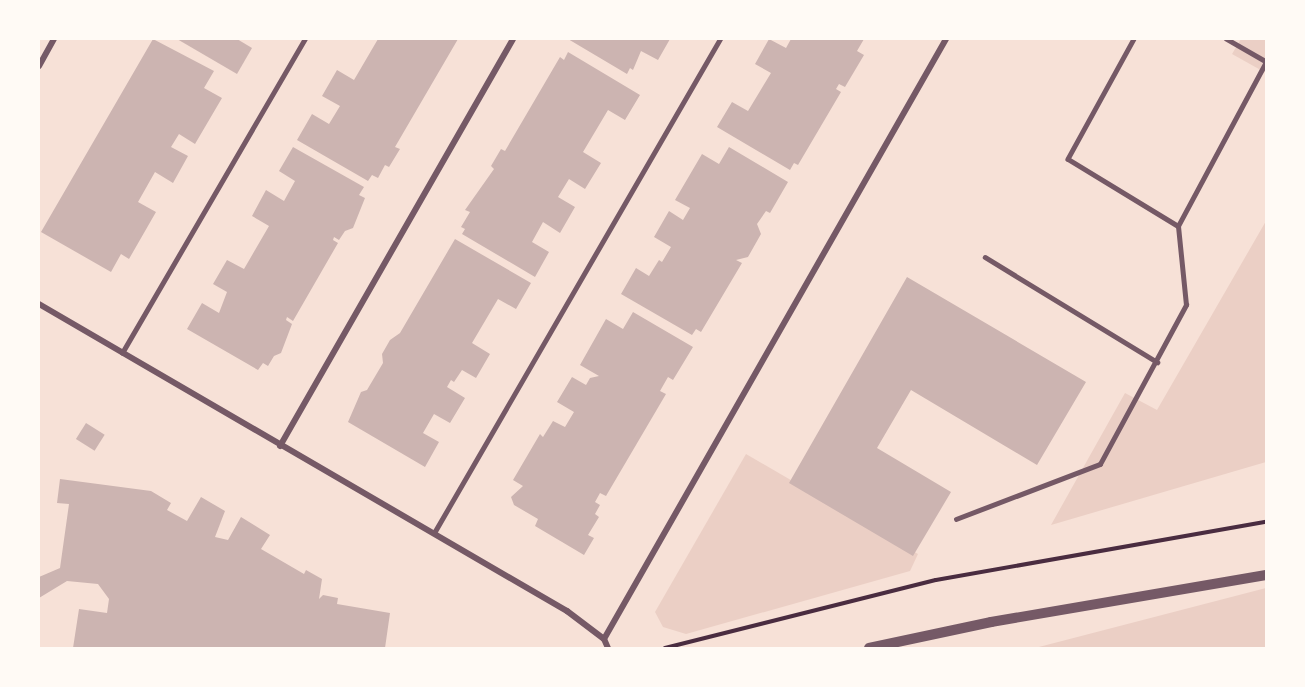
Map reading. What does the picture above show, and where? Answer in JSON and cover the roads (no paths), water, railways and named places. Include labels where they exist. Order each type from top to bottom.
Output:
[{"type":"street","points":[[39,66],[54,39]]},
{"type":"street","points":[[280,446],[513,39]]},
{"type":"street","points":[[604,639],[946,39]]},
{"type":"street","points":[[39,304],[567,611],[604,639],[608,648]]},
{"type":"street","points":[[869,648],[991,622],[1266,575]]},
{"type":"lane","points":[[122,353],[305,39]]},
{"type":"lane","points":[[434,533],[720,39]]},
{"type":"lane","points":[[1134,39],[1068,159],[1178,226]]},
{"type":"lane","points":[[956,519],[1100,464],[1186,305],[1178,226],[1266,62],[1226,39]]},
{"type":"lane","points":[[985,257],[1157,362]]}]
